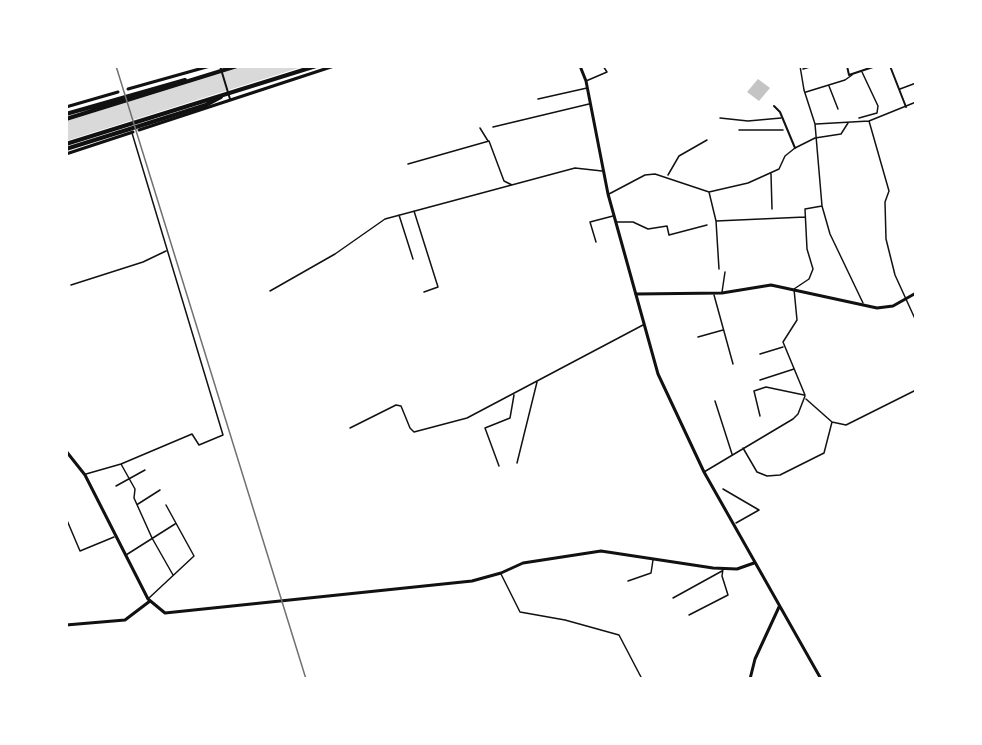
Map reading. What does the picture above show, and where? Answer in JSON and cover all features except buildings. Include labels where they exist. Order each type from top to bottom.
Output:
[{"type":"highway","points":[[66,119],[237,66]]},
{"type":"highway","points":[[66,144],[316,66]]},
{"type":"highway","points":[[66,114],[181,81],[200,78]]},
{"type":"highway","points":[[66,151],[206,105],[226,93]]},
{"type":"street","points":[[128,88],[210,66]]},
{"type":"street","points":[[220,66],[226,93],[230,99]]},
{"type":"street","points":[[139,130],[334,66]]},
{"type":"street","points":[[580,66],[588,88],[608,194],[658,374],[704,472],[732,525],[821,679]]},
{"type":"street","points":[[586,81],[606,72],[603,66]]},
{"type":"street","points":[[800,66],[805,93],[815,124],[822,206],[830,234],[864,306]]},
{"type":"street","points":[[801,70],[813,66]]},
{"type":"street","points":[[847,66],[849,75],[854,74]]},
{"type":"street","points":[[805,93],[829,86],[876,66]]},
{"type":"street","points":[[890,66],[906,107]]},
{"type":"street","points":[[860,117],[877,113],[878,106],[861,71]]},
{"type":"street","points":[[898,90],[916,83]]},
{"type":"street","points":[[829,86],[838,110]]},
{"type":"street","points":[[538,99],[588,88]]},
{"type":"street","points":[[66,107],[118,92]]},
{"type":"street","points":[[815,124],[869,121],[916,102]]},
{"type":"street","points":[[493,127],[590,104]]},
{"type":"street","points":[[774,106],[782,117],[795,148]]},
{"type":"street","points":[[720,118],[748,121],[782,117]]},
{"type":"street","points":[[869,121],[889,191],[884,217],[894,275],[916,321]]},
{"type":"street","points":[[608,194],[645,175],[655,174],[709,192],[771,174],[779,169],[785,156],[795,148],[815,138],[841,134],[848,123]]},
{"type":"street","points":[[480,128],[489,141],[504,181],[513,185]]},
{"type":"street","points":[[66,151],[132,132],[166,251],[224,435],[199,445],[192,434],[121,464],[85,475]]},
{"type":"street","points":[[408,164],[489,141]]},
{"type":"street","points":[[270,291],[335,254],[385,219],[575,168],[603,171]]},
{"type":"street","points":[[771,174],[772,209]]},
{"type":"street","points":[[709,192],[716,221],[719,269]]},
{"type":"street","points":[[794,289],[809,279],[813,269],[807,249],[806,209],[822,206]]},
{"type":"street","points":[[413,210],[438,287],[424,292]]},
{"type":"street","points":[[399,214],[413,259]]},
{"type":"street","points":[[596,242],[590,222],[614,215]]},
{"type":"street","points":[[716,221],[805,217]]},
{"type":"street","points":[[616,222],[633,222],[648,229],[667,226],[669,235],[707,225]]},
{"type":"street","points":[[71,285],[143,262],[166,251]]},
{"type":"street","points":[[722,293],[725,272]]},
{"type":"street","points":[[634,294],[714,294],[771,285],[864,306],[893,306],[905,302],[916,293]]},
{"type":"street","points":[[794,289],[797,320],[783,342],[784,346],[805,397],[832,422],[846,425],[916,390]]},
{"type":"street","points":[[714,294],[734,364]]},
{"type":"street","points":[[350,428],[396,405],[401,406],[414,432],[467,418],[643,326]]},
{"type":"street","points":[[698,337],[724,330]]},
{"type":"street","points":[[760,354],[784,346]]},
{"type":"street","points":[[760,380],[795,369]]},
{"type":"street","points":[[517,463],[537,381]]},
{"type":"street","points":[[760,416],[754,391],[766,387],[805,397]]},
{"type":"street","points":[[499,466],[484,428],[510,418],[514,395]]},
{"type":"street","points":[[704,472],[793,419],[798,414],[805,397]]},
{"type":"street","points":[[715,401],[732,454]]},
{"type":"street","points":[[743,448],[760,474],[780,475],[824,453],[832,422]]},
{"type":"street","points":[[66,451],[85,475],[114,537],[149,600],[158,610],[172,614],[462,582],[501,573],[523,563],[601,551],[723,570],[737,569],[753,563]]},
{"type":"street","points":[[121,464],[137,494],[134,498],[152,538],[173,575]]},
{"type":"street","points":[[116,486],[145,470]]},
{"type":"street","points":[[137,504],[160,490]]},
{"type":"street","points":[[66,625],[125,621],[194,556],[166,505]]},
{"type":"street","points":[[66,518],[80,551],[114,537]]},
{"type":"street","points":[[125,556],[176,524]]},
{"type":"street","points":[[628,581],[651,573],[653,559]]},
{"type":"street","points":[[673,598],[723,570]]},
{"type":"street","points":[[689,615],[728,595],[723,570]]},
{"type":"street","points":[[501,573],[520,612],[565,620],[619,635],[642,679]]},
{"type":"street","points":[[750,679],[755,659],[779,607]]},
{"type":"path","points":[[740,130],[760,132],[788,130]]},
{"type":"path","points":[[666,178],[679,156],[707,140]]},
{"type":"path","points":[[723,489],[759,510],[732,525]]},
{"type":"shaded area","points":[[245,66],[305,66],[66,141],[66,121]]},
{"type":"railway","points":[[116,66],[306,679]]}]
